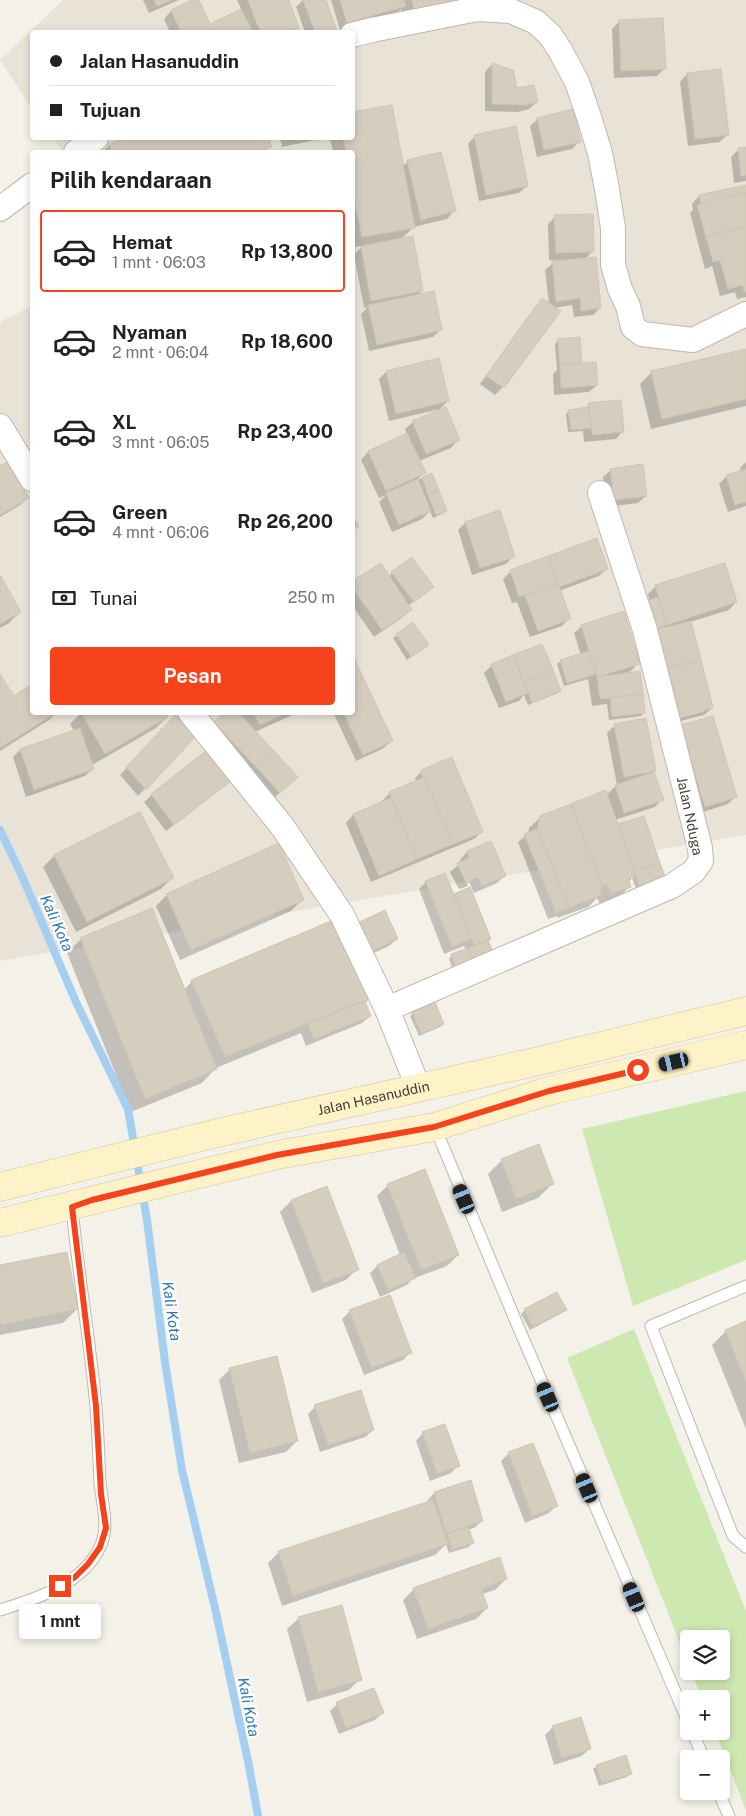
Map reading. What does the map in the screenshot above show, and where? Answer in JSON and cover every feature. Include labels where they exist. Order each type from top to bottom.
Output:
[{"type":"street","points":[[355,34],[477,9],[511,11],[536,22],[550,35],[560,50],[577,82],[590,117],[607,189],[613,228],[613,265],[620,289],[628,306],[633,327],[642,334],[693,340],[746,314]]},
{"type":"street","points":[[79,150],[92,140]]},
{"type":"street","points":[[0,209],[30,186]]},
{"type":"street","points":[[0,426],[30,476]]},
{"type":"street","name":"Jalan Nduga","points":[[387,1009],[672,886],[693,872],[701,860],[700,848],[645,630],[600,493]]},
{"type":"street","points":[[192,715],[282,826],[342,915],[387,1009],[418,1087]]},
{"type":"street","name":"Jalan Hasanuddin","points":[[0,1187],[217,1134],[746,1011]]},
{"type":"street","points":[[0,1223],[277,1155],[434,1127],[549,1091],[746,1045]]},
{"type":"lane","points":[[434,1127],[680,1703]]},
{"type":"lane","points":[[0,1610],[45,1594],[75,1577],[88,1564],[100,1547],[106,1528],[101,1494],[82,1204]]},
{"type":"lane","points":[[746,1286],[651,1326],[733,1536],[746,1547]]},
{"type":"lane","points":[[722,1800],[728,1816]]},
{"type":"shaded area","points":[[63,0],[746,0],[746,835],[0,961],[0,322],[30,307],[30,715],[355,715],[355,150],[62,150],[54,140],[355,140],[355,30],[32,30]]},
{"type":"shaded area","points":[[30,31],[30,105],[0,60]]},
{"type":"green space","points":[[746,1091],[746,1260],[633,1306],[582,1129]]},
{"type":"green space","points":[[634,1329],[746,1611],[746,1810],[730,1769],[730,1750],[722,1750],[719,1740],[730,1740],[730,1690],[698,1690],[695,1680],[730,1680],[730,1630],[680,1630],[680,1643],[567,1358]]},
{"type":"building","points":[[154,0],[172,0],[157,6]]},
{"type":"building","points":[[192,0],[199,0],[210,24],[241,9],[252,30],[180,30],[171,10]]},
{"type":"building","points":[[248,0],[289,0],[299,28],[293,30],[259,30]]},
{"type":"building","points":[[303,0],[326,0],[336,30],[314,30]]},
{"type":"building","points":[[340,0],[404,0],[406,6],[347,23]]},
{"type":"building","points":[[412,0],[459,0],[415,12]]},
{"type":"building","points":[[663,18],[666,69],[621,71],[619,20]]},
{"type":"building","points":[[492,63],[513,70],[517,88],[534,85],[538,102],[526,105],[492,104]]},
{"type":"building","points":[[721,69],[729,135],[695,139],[687,73]]},
{"type":"building","points":[[392,105],[415,228],[362,237],[355,203],[355,150],[346,150],[343,140],[355,140],[355,111]]},
{"type":"building","points":[[573,109],[581,142],[544,150],[537,118]]},
{"type":"building","points":[[516,126],[528,186],[486,195],[474,135]]},
{"type":"building","points":[[120,140],[269,140],[272,147],[263,150],[111,150],[109,144]]},
{"type":"building","points":[[746,147],[746,175],[741,176],[738,148]]},
{"type":"building","points":[[441,152],[456,211],[421,220],[407,160]]},
{"type":"building","points":[[746,185],[746,220],[706,229],[699,195]]},
{"type":"building","points":[[744,192],[746,198],[746,226],[706,237],[697,205]]},
{"type":"building","points":[[593,214],[594,252],[556,253],[554,215]]},
{"type":"building","points":[[746,226],[746,292],[744,292],[743,285],[728,289],[720,260],[713,262],[706,237]]},
{"type":"building","points":[[413,236],[423,291],[371,301],[361,246]]},
{"type":"building","points":[[596,257],[601,308],[581,311],[580,298],[556,302],[552,261]]},
{"type":"building","points":[[434,291],[442,330],[377,345],[368,305]]},
{"type":"building","points":[[542,298],[561,311],[504,388],[486,376]]},
{"type":"building","points":[[580,337],[582,364],[560,365],[558,339]]},
{"type":"building","points":[[746,349],[746,399],[662,419],[651,371]]},
{"type":"building","points":[[439,358],[449,401],[396,414],[386,371]]},
{"type":"building","points":[[596,362],[598,385],[561,388],[560,365]]},
{"type":"building","points":[[621,400],[624,432],[592,435],[588,403]]},
{"type":"building","points":[[446,407],[460,440],[426,454],[412,421]]},
{"type":"building","points":[[589,407],[591,428],[571,430],[568,410]]},
{"type":"building","points":[[407,433],[426,473],[386,491],[368,451]]},
{"type":"building","points":[[8,462],[29,498],[0,515],[0,466]]},
{"type":"building","points":[[643,464],[647,496],[614,500],[610,469]]},
{"type":"building","points":[[746,469],[746,502],[735,505],[726,475]]},
{"type":"building","points":[[432,473],[439,491],[428,495],[422,477]]},
{"type":"building","points":[[418,479],[431,511],[399,525],[386,493]]},
{"type":"building","points":[[439,491],[447,511],[436,515],[428,495]]},
{"type":"building","points":[[500,510],[515,557],[480,568],[465,522]]},
{"type":"building","points":[[355,520],[359,526],[355,529]]},
{"type":"building","points":[[597,538],[608,569],[559,587],[548,556]]},
{"type":"building","points":[[548,556],[558,583],[519,597],[510,570]]},
{"type":"building","points":[[412,557],[434,587],[414,602],[391,572]]},
{"type":"building","points":[[381,563],[412,610],[382,630],[355,591],[355,579]]},
{"type":"building","points":[[725,563],[737,602],[667,625],[655,585]]},
{"type":"building","points":[[0,575],[21,612],[0,624]]},
{"type":"building","points":[[558,583],[571,619],[538,631],[525,595]]},
{"type":"building","points":[[658,597],[667,625],[653,630],[643,602]]},
{"type":"building","points":[[624,611],[640,664],[597,677],[581,625]]},
{"type":"building","points":[[691,621],[701,660],[664,669],[654,630]]},
{"type":"building","points":[[413,622],[429,645],[411,657],[396,634]]},
{"type":"building","points":[[542,644],[553,670],[524,681],[513,655]]},
{"type":"building","points":[[589,651],[596,674],[567,683],[560,660]]},
{"type":"building","points":[[513,655],[528,693],[506,702],[491,664]]},
{"type":"building","points":[[355,660],[364,679],[355,683]]},
{"type":"building","points":[[701,660],[713,708],[676,717],[664,669]]},
{"type":"building","points":[[553,670],[561,691],[532,703],[524,681]]},
{"type":"building","points":[[640,671],[643,694],[600,699],[597,677]]},
{"type":"building","points":[[0,674],[14,696],[30,685],[30,715],[52,715],[0,748]]},
{"type":"building","points":[[364,679],[393,741],[363,755],[344,715],[355,715],[355,683]]},
{"type":"building","points":[[643,694],[645,713],[612,717],[610,698]]},
{"type":"building","points":[[83,715],[167,715],[168,717],[105,754]]},
{"type":"building","points":[[175,715],[198,734],[146,790],[126,767]]},
{"type":"building","points":[[221,715],[241,715],[273,750],[255,766],[214,722]]},
{"type":"building","points":[[255,715],[282,715],[260,725]]},
{"type":"building","points":[[713,716],[737,797],[705,807],[688,753],[675,727]]},
{"type":"building","points":[[646,718],[656,771],[624,777],[614,724]]},
{"type":"building","points":[[80,728],[94,769],[34,790],[20,749]]},
{"type":"building","points":[[207,750],[231,781],[174,825],[151,794]]},
{"type":"building","points":[[273,750],[298,777],[280,793],[255,766]]},
{"type":"building","points":[[452,757],[483,832],[453,844],[421,770]]},
{"type":"building","points":[[654,772],[664,800],[624,813],[615,785]]},
{"type":"building","points":[[425,777],[453,844],[417,859],[389,792]]},
{"type":"building","points":[[606,790],[636,876],[628,879],[631,887],[611,894],[607,884],[602,886],[571,804]]},
{"type":"building","points":[[391,798],[417,859],[379,876],[353,814]]},
{"type":"building","points":[[571,804],[602,886],[600,896],[569,908],[537,829],[540,816]]},
{"type":"building","points":[[140,812],[174,878],[87,922],[54,855]]},
{"type":"building","points":[[644,816],[660,863],[635,872],[618,824]]},
{"type":"building","points":[[537,829],[569,908],[556,913],[524,834]]},
{"type":"building","points":[[491,841],[506,876],[482,886],[478,878],[466,883],[457,863],[469,858],[467,851]]},
{"type":"building","points":[[279,843],[304,900],[191,950],[166,894]]},
{"type":"building","points":[[660,863],[666,879],[640,888],[635,872]]},
{"type":"building","points":[[445,873],[472,939],[452,947],[425,881]]},
{"type":"building","points":[[470,887],[491,939],[474,945],[454,894]]},
{"type":"building","points":[[152,908],[217,1069],[145,1099],[80,938]]},
{"type":"building","points":[[385,910],[398,939],[366,954],[353,925]]},
{"type":"building","points":[[338,918],[373,997],[225,1057],[191,980]]},
{"type":"building","points":[[488,940],[494,955],[474,964],[469,948]]},
{"type":"building","points":[[469,948],[474,964],[457,970],[451,954]]},
{"type":"building","points":[[365,1001],[371,1016],[314,1039],[308,1024]]},
{"type":"building","points":[[435,1002],[444,1024],[422,1034],[412,1012]]},
{"type":"building","points":[[539,1144],[554,1184],[516,1199],[501,1159]]},
{"type":"building","points":[[425,1169],[459,1255],[421,1270],[387,1184]]},
{"type":"building","points":[[327,1186],[359,1270],[323,1283],[291,1200]]},
{"type":"building","points":[[67,1252],[78,1309],[0,1325],[0,1265]]},
{"type":"building","points":[[404,1252],[416,1278],[388,1290],[377,1265]]},
{"type":"building","points":[[557,1292],[567,1310],[533,1327],[524,1309]]},
{"type":"building","points":[[390,1295],[412,1353],[371,1368],[349,1310]]},
{"type":"building","points":[[746,1321],[746,1382],[725,1330]]},
{"type":"building","points":[[277,1356],[298,1441],[250,1453],[229,1368]]},
{"type":"building","points":[[361,1390],[374,1430],[328,1445],[314,1405]]},
{"type":"building","points":[[445,1424],[460,1466],[437,1474],[422,1432]]},
{"type":"building","points":[[533,1443],[558,1506],[532,1516],[508,1452]]},
{"type":"building","points":[[471,1480],[483,1521],[446,1533],[434,1492]]},
{"type":"building","points":[[433,1500],[448,1544],[293,1596],[278,1551]]},
{"type":"building","points":[[468,1527],[474,1543],[452,1550],[447,1534]]},
{"type":"building","points":[[500,1557],[507,1579],[481,1589],[488,1608],[428,1629],[413,1588]]},
{"type":"building","points":[[342,1605],[362,1680],[318,1692],[298,1617]]},
{"type":"building","points":[[374,1688],[384,1713],[346,1728],[336,1702]]},
{"type":"building","points":[[581,1717],[591,1749],[562,1758],[552,1726]]},
{"type":"building","points":[[626,1755],[632,1774],[602,1783],[596,1765]]},
{"type":"waterway","name":"Kali Kota","points":[[0,830],[22,876],[76,1002],[128,1109],[147,1220],[165,1362],[182,1470],[215,1608],[258,1816]]},
{"type":"route","points":[[60,1586],[75,1577],[88,1564],[100,1547],[106,1528],[101,1494],[96,1406],[72,1207],[92,1200],[277,1155],[434,1127],[549,1091],[638,1070]]}]
